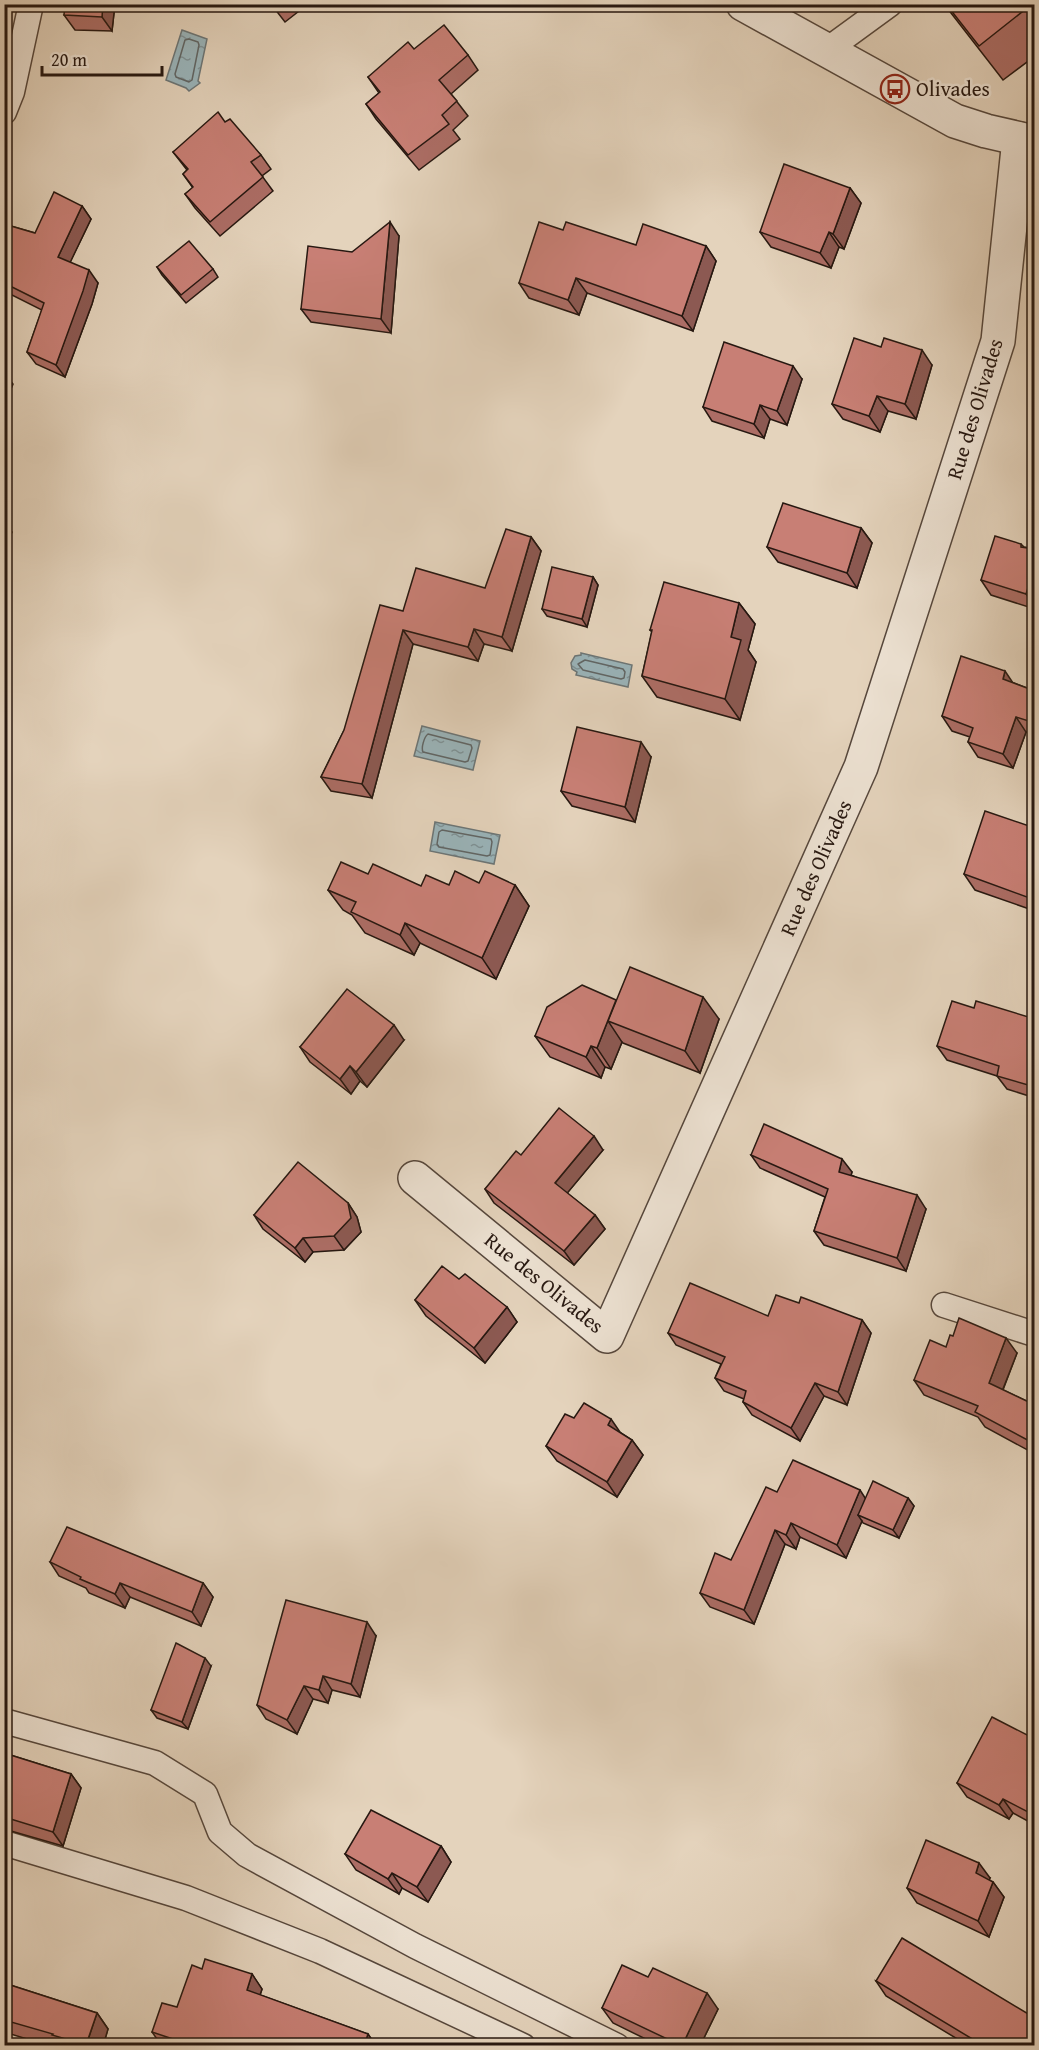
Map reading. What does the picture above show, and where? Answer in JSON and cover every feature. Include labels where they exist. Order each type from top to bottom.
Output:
[{"type":"street","points":[[743,4],[955,121],[1027,141]]},
{"type":"street","name":"Rue des Olivades","points":[[415,1178],[607,1336],[861,767],[998,341],[1027,141]]},
{"type":"lane","points":[[4,112],[12,92],[31,4]]},
{"type":"lane","points":[[827,51],[890,4]]},
{"type":"lane","points":[[944,1305],[1035,1334]]},
{"type":"lane","points":[[4,1720],[155,1763],[205,1794],[220,1832],[247,1855],[415,1946],[616,2046]]},
{"type":"lane","points":[[4,1844],[186,1898],[320,1951],[523,2046]]},
{"type":"water","points":[[182,30],[207,39],[198,81],[200,83],[189,91],[166,80]]},
{"type":"water","points":[[581,653],[632,665],[628,687],[576,675],[577,672],[572,669],[571,663],[575,656]]},
{"type":"water","points":[[422,726],[480,741],[473,770],[414,756]]},
{"type":"water","points":[[435,822],[500,835],[494,864],[430,851]]},
{"type":"building","points":[[65,4],[103,4],[102,17],[64,15]]},
{"type":"building","points":[[946,4],[1032,4],[979,46]]},
{"type":"building","points":[[444,25],[468,55],[439,80],[457,101],[442,115],[449,124],[408,155],[366,104],[380,92],[368,77],[408,42],[414,49]]},
{"type":"building","points":[[218,112],[225,122],[230,119],[261,155],[251,162],[263,177],[210,222],[185,194],[193,187],[183,174],[188,169],[173,152]]},
{"type":"building","points":[[784,164],[850,188],[833,234],[829,232],[820,253],[760,232]]},
{"type":"building","points":[[54,192],[82,206],[58,257],[89,270],[56,365],[27,352],[44,303],[4,283],[4,224],[35,233]]},
{"type":"building","points":[[390,222],[381,319],[301,309],[308,246],[352,252]]},
{"type":"building","points":[[539,222],[563,230],[566,222],[636,245],[643,224],[706,246],[682,316],[576,278],[568,300],[519,283]]},
{"type":"building","points":[[189,241],[213,269],[181,295],[157,267]]},
{"type":"building","points":[[854,338],[881,347],[884,338],[922,350],[905,404],[877,396],[869,416],[832,404]]},
{"type":"building","points":[[724,342],[793,366],[777,411],[760,405],[754,424],[703,407]]},
{"type":"building","points":[[783,503],[861,528],[847,573],[767,547]]},
{"type":"building","points":[[506,529],[531,537],[502,637],[474,629],[468,647],[403,630],[362,784],[321,777],[344,730],[380,605],[403,611],[416,568],[485,588]]},
{"type":"building","points":[[995,536],[1021,544],[1021,547],[1035,549],[1035,566],[1026,594],[981,580]]},
{"type":"building","points":[[552,567],[593,577],[582,619],[542,609]]},
{"type":"building","points":[[664,582],[739,603],[731,637],[741,640],[725,699],[642,676],[652,630],[650,630]]},
{"type":"building","points":[[961,656],[1005,671],[1003,679],[1035,691],[1035,723],[1016,717],[1003,754],[968,742],[973,728],[942,716]]},
{"type":"building","points":[[577,727],[641,742],[625,807],[561,791]]},
{"type":"building","points":[[985,811],[1035,828],[1035,900],[964,874]]},
{"type":"building","points":[[341,862],[368,874],[373,864],[421,886],[426,875],[449,885],[455,871],[479,883],[485,871],[515,885],[482,958],[405,923],[400,935],[351,912],[356,902],[328,890]]},
{"type":"building","points":[[630,967],[703,997],[685,1051],[608,1021]]},
{"type":"building","points":[[582,985],[616,1000],[597,1048],[591,1046],[586,1057],[535,1036],[547,1007]]},
{"type":"building","points":[[347,989],[394,1025],[356,1072],[350,1066],[340,1079],[300,1047]]},
{"type":"building","points":[[952,1001],[974,1008],[976,1001],[1035,1019],[1035,1087],[997,1076],[999,1066],[937,1046]]},
{"type":"building","points":[[559,1108],[594,1136],[555,1183],[595,1215],[564,1251],[485,1189],[516,1151],[521,1155]]},
{"type":"building","points":[[764,1124],[842,1159],[839,1172],[917,1195],[897,1258],[814,1231],[828,1189],[751,1155]]},
{"type":"building","points":[[298,1162],[348,1203],[351,1218],[334,1236],[303,1238],[295,1248],[254,1215]]},
{"type":"building","points":[[442,1266],[459,1279],[465,1274],[507,1307],[474,1348],[415,1300]]},
{"type":"building","points":[[690,1283],[768,1316],[776,1295],[799,1303],[801,1297],[862,1320],[838,1392],[815,1383],[791,1428],[743,1402],[746,1391],[715,1378],[725,1357],[668,1333]]},
{"type":"building","points":[[959,1318],[1006,1338],[989,1383],[1035,1405],[1035,1444],[975,1412],[978,1406],[914,1380],[930,1340],[946,1347],[950,1335],[953,1336]]},
{"type":"building","points":[[584,1403],[611,1419],[608,1425],[632,1440],[607,1482],[546,1446],[565,1414],[574,1418]]},
{"type":"building","points":[[793,1460],[860,1490],[837,1545],[791,1523],[786,1535],[775,1530],[744,1610],[700,1593],[715,1553],[731,1560],[766,1487],[777,1492]]},
{"type":"building","points":[[873,1481],[908,1498],[893,1530],[858,1515]]},
{"type":"building","points":[[67,1527],[203,1583],[192,1612],[120,1583],[115,1594],[80,1579],[81,1577],[50,1562]]},
{"type":"building","points":[[286,1600],[367,1622],[351,1684],[323,1676],[319,1690],[304,1686],[287,1720],[257,1705]]},
{"type":"building","points":[[176,1643],[205,1658],[182,1722],[151,1710]]},
{"type":"building","points":[[992,1717],[1035,1739],[1035,1809],[1032,1814],[1003,1799],[999,1805],[957,1783]]},
{"type":"building","points":[[4,1753],[71,1774],[53,1832],[4,1817]]},
{"type":"building","points":[[371,1810],[441,1846],[417,1887],[392,1873],[388,1879],[345,1854]]},
{"type":"building","points":[[926,1840],[979,1863],[976,1873],[993,1882],[978,1921],[907,1888]]},
{"type":"building","points":[[902,1938],[1035,2018],[1035,2046],[984,2046],[876,1981]]},
{"type":"building","points":[[205,1959],[252,1974],[247,1990],[368,2034],[364,2046],[194,2046],[152,2032],[162,2003],[177,2007],[192,1965],[202,1969]]},
{"type":"building","points":[[622,1965],[648,1977],[653,1968],[707,1993],[682,2046],[602,2008]]},
{"type":"building","points":[[4,1983],[97,2013],[86,2045],[4,2020]]},
{"type":"place","name":"Olivades","points":[[895,89]]}]
